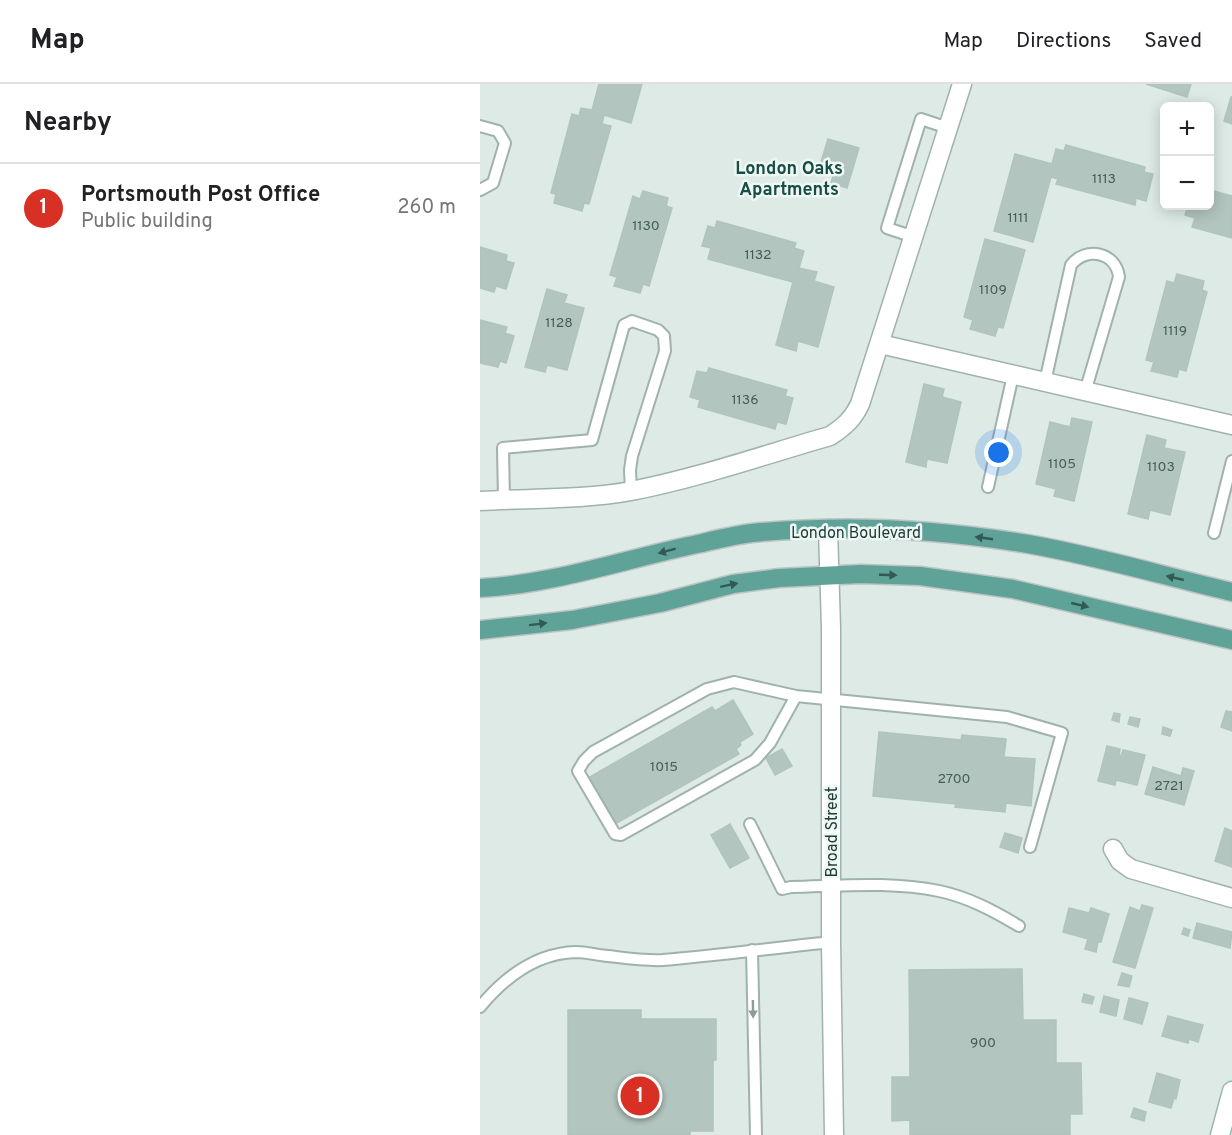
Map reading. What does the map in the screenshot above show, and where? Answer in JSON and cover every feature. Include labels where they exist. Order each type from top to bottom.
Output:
[{"type":"main road","name":"London Boulevard","points":[[480,588],[520,585],[584,573],[676,548],[750,533],[828,529],[889,530],[958,535],[1027,544],[1095,558],[1232,592]]},
{"type":"main road","points":[[480,630],[572,620],[660,603],[733,584],[830,574],[920,576],[990,585],[1232,640]]},
{"type":"street","points":[[480,501],[631,491],[685,478],[830,436],[844,427],[855,416],[860,404],[962,84]]},
{"type":"street","points":[[880,344],[1232,425]]},
{"type":"street","name":"Broad Street","points":[[828,529],[834,1135]]},
{"type":"street","points":[[1113,849],[1120,861],[1131,869],[1232,898]]},
{"type":"street","points":[[1220,1135],[1232,1091]]},
{"type":"lane","points":[[914,237],[887,228],[921,119],[948,128]]},
{"type":"lane","points":[[480,126],[498,131],[506,143],[493,183],[480,190]]},
{"type":"lane","points":[[1045,382],[1071,265],[1077,257],[1084,254],[1106,256],[1114,262],[1119,277],[1085,392]]},
{"type":"lane","points":[[504,500],[503,448],[592,440],[624,325],[632,321],[658,330],[664,336],[665,351],[632,456],[631,491]]},
{"type":"lane","points":[[988,487],[1013,375]]},
{"type":"lane","points":[[1214,533],[1232,461]]},
{"type":"lane","points":[[796,696],[770,743],[755,760],[621,836],[615,834],[578,771],[593,752],[707,689],[734,682],[796,696],[1007,717],[1062,733],[1030,847]]},
{"type":"lane","points":[[750,824],[782,889],[903,886],[940,891],[993,910],[1019,926]]},
{"type":"lane","points":[[480,1007],[495,989],[516,972],[559,954],[578,952],[660,960],[831,942]]},
{"type":"lane","points":[[752,950],[756,1135]]},
{"type":"building","points":[[599,84],[642,84],[631,123],[604,115],[602,124],[611,126],[589,204],[584,203],[582,211],[554,203],[556,194],[551,193],[572,114],[579,116],[581,108],[592,110]]},
{"type":"building","points":[[1146,84],[1191,84],[1187,97]]},
{"type":"building","points":[[1232,97],[1232,124],[1224,121]]},
{"type":"building","points":[[828,139],[859,148],[847,188],[831,183],[833,176],[818,172]]},
{"type":"building","points":[[1066,145],[1145,167],[1144,172],[1153,174],[1146,201],[1136,198],[1135,205],[1056,184],[1058,179],[1051,177],[1033,242],[994,231],[1015,154],[1052,164],[1056,149],[1064,151]]},
{"type":"building","points":[[643,191],[668,198],[666,206],[672,208],[649,286],[643,284],[640,293],[614,286],[617,277],[610,275],[633,196],[640,199]]},
{"type":"building","points":[[1214,191],[1232,196],[1232,238],[1192,227],[1195,218],[1185,215],[1187,210],[1214,210]]},
{"type":"building","points":[[717,221],[796,243],[794,248],[804,251],[799,268],[817,272],[814,281],[834,287],[818,347],[798,341],[796,351],[776,345],[793,282],[708,259],[711,248],[702,246],[708,226],[715,228]]},
{"type":"building","points":[[985,239],[1025,250],[1003,328],[998,327],[995,336],[970,329],[973,320],[964,317]]},
{"type":"building","points":[[480,247],[507,255],[506,261],[514,263],[506,289],[496,286],[494,292],[480,288]]},
{"type":"building","points":[[1177,274],[1204,281],[1202,290],[1207,292],[1186,371],[1179,369],[1177,377],[1151,371],[1154,362],[1146,360],[1167,281],[1174,283]]},
{"type":"building","points":[[547,289],[567,295],[564,303],[584,308],[567,370],[547,365],[545,372],[525,367]]},
{"type":"building","points":[[480,320],[507,327],[505,333],[514,336],[506,363],[500,361],[498,367],[480,363]]},
{"type":"building","points":[[709,368],[787,390],[785,396],[793,398],[786,424],[777,422],[775,429],[698,407],[700,400],[690,397],[697,371],[707,373]]},
{"type":"building","points":[[924,384],[944,389],[942,397],[961,402],[947,463],[927,459],[926,467],[906,462]]},
{"type":"building","points":[[1072,418],[1092,422],[1074,501],[1054,496],[1056,489],[1036,484],[1050,422],[1070,427]]},
{"type":"building","points":[[1147,435],[1166,440],[1164,448],[1185,452],[1170,515],[1150,510],[1148,519],[1128,514]]},
{"type":"building","points":[[733,700],[753,734],[740,742],[741,745],[736,749],[739,754],[615,824],[588,778],[712,707],[715,711]]},
{"type":"building","points":[[1226,711],[1232,712],[1232,731],[1221,727]]},
{"type":"building","points":[[1114,713],[1120,714],[1119,722],[1112,720]]},
{"type":"building","points":[[1130,717],[1140,719],[1138,727],[1128,724]]},
{"type":"building","points":[[1163,727],[1172,730],[1170,736],[1162,734]]},
{"type":"building","points":[[879,732],[961,740],[962,735],[1006,739],[1004,757],[1035,759],[1031,806],[1006,803],[1005,812],[955,807],[956,804],[873,796]]},
{"type":"building","points":[[1107,746],[1120,749],[1119,755],[1121,756],[1123,750],[1145,755],[1137,785],[1116,780],[1115,785],[1098,781]]},
{"type":"building","points":[[782,749],[792,766],[775,775],[766,758]]},
{"type":"building","points":[[1153,767],[1181,776],[1183,768],[1194,771],[1184,805],[1145,794]]},
{"type":"building","points":[[730,824],[749,858],[730,868],[711,835]]},
{"type":"building","points":[[1225,828],[1232,831],[1232,867],[1215,861]]},
{"type":"building","points":[[1005,833],[1022,838],[1018,853],[1000,847]]},
{"type":"building","points":[[1142,905],[1153,908],[1135,968],[1113,962],[1130,907],[1140,911]]},
{"type":"building","points":[[1069,908],[1089,913],[1091,908],[1109,914],[1096,952],[1085,949],[1088,939],[1063,932]]},
{"type":"building","points":[[1197,923],[1232,932],[1230,948],[1193,938]]},
{"type":"building","points":[[1184,928],[1190,930],[1188,936],[1182,934]]},
{"type":"building","points":[[1022,969],[1023,1020],[1056,1020],[1056,1063],[1081,1063],[1082,1114],[1070,1114],[1070,1135],[910,1135],[910,1120],[892,1121],[892,1077],[910,1077],[909,970]]},
{"type":"building","points":[[1122,973],[1132,976],[1129,987],[1118,985]]},
{"type":"building","points":[[1084,994],[1094,997],[1092,1004],[1082,1002]]},
{"type":"building","points":[[1104,996],[1119,1000],[1116,1016],[1100,1012]]},
{"type":"building","points":[[1129,998],[1148,1003],[1142,1024],[1124,1019]]},
{"type":"building","points":[[568,1010],[641,1010],[641,1019],[716,1019],[716,1060],[713,1060],[713,1131],[690,1131],[690,1135],[568,1135]]},
{"type":"building","points":[[1168,1016],[1203,1025],[1198,1042],[1189,1039],[1188,1043],[1162,1036]]},
{"type":"building","points":[[1157,1073],[1180,1080],[1176,1099],[1174,1098],[1171,1108],[1149,1102]]},
{"type":"building","points":[[1134,1108],[1146,1112],[1144,1121],[1131,1117]]},
{"type":"place","name":"Portsmouth Post Office","points":[[640,1096]]},
{"type":"district","name":"London Oaks Apartments","points":[[789,178]]}]
